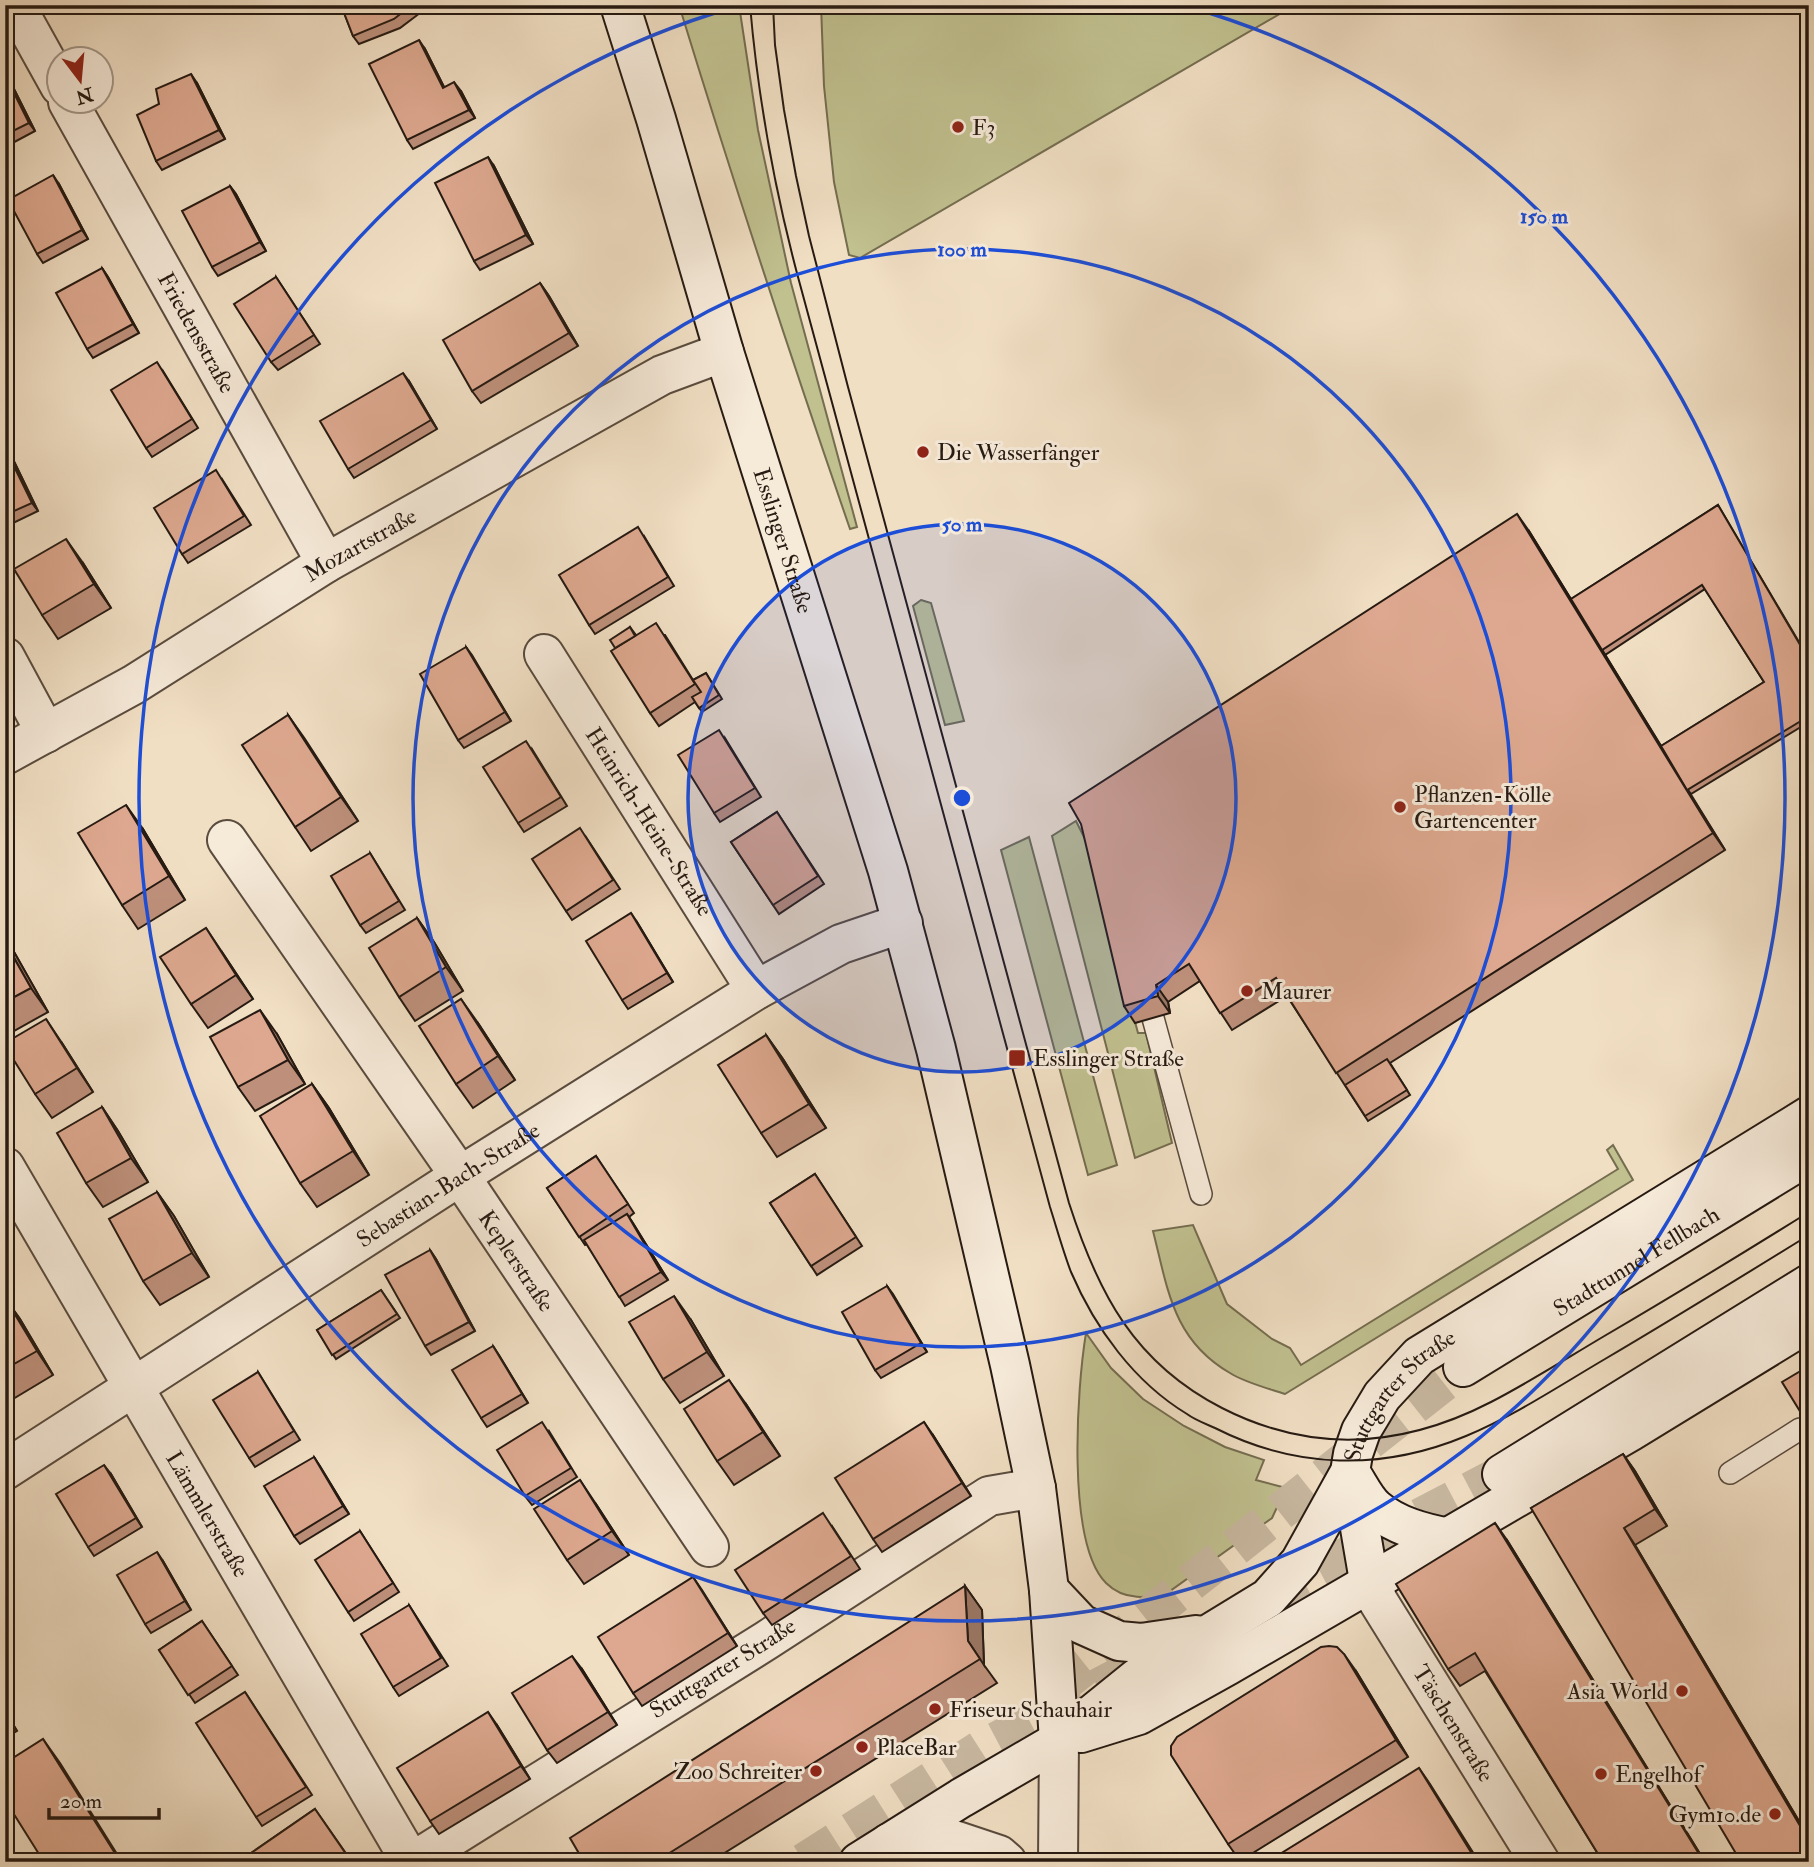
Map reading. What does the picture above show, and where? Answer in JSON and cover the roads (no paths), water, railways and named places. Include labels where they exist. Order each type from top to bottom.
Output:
[{"type":"street","points":[[19,5],[25,23],[46,61]]},
{"type":"street","name":"Esslinger Straße","points":[[620,5],[724,352],[903,923],[936,1049],[1036,1488],[1049,1590],[1059,1741],[1058,1862]]},
{"type":"street","name":"Friedensstraße","points":[[76,116],[326,563]]},
{"type":"street","name":"Mozartstraße","points":[[5,755],[133,685],[326,563],[662,375],[724,352]]},
{"type":"street","name":"Heinrich-Heine-Straße","points":[[544,654],[756,990]]},
{"type":"street","points":[[5,657],[46,733]]},
{"type":"street","name":"Keplerstraße","points":[[227,840],[460,1175],[709,1546]]},
{"type":"street","name":"Sebastian-Bach-Straße","points":[[5,1470],[460,1175],[756,990],[841,944],[903,923]]},
{"type":"street","name":"Stuttgarter Straße","points":[[878,1854],[1059,1741],[1137,1678],[1268,1598],[1300,1562],[1350,1472],[1361,1431],[1382,1396],[1419,1356],[1809,1116]]},
{"type":"street","name":"Stadttunnel Fellbach","points":[[1463,1367],[1809,1155]]},
{"type":"street","name":"Lämmlerstraße","points":[[5,1167],[411,1862]]},
{"type":"street","points":[[1502,1475],[1809,1284]]},
{"type":"street","name":"Stuttgarter Straße","points":[[1059,1741],[1139,1714],[1449,1538],[1683,1401],[1809,1322]]},
{"type":"street","points":[[1350,1472],[1375,1508],[1425,1534],[1449,1538]]},
{"type":"street","name":"Täschenstraße","points":[[1350,1472],[1367,1569],[1378,1601],[1540,1862]]},
{"type":"street","name":"Stuttgarter Straße","points":[[411,1862],[767,1640],[989,1496],[1036,1488]]},
{"type":"street","points":[[1049,1590],[1081,1624],[1119,1641],[1141,1643],[1212,1633]]},
{"type":"street","points":[[878,1854],[954,1840],[999,1855],[1007,1862]]},
{"type":"lane","points":[[1153,1018],[1201,1194]]},
{"type":"lane","points":[[1730,1473],[1800,1429]]},
{"type":"tunnel","points":[[1056,1689],[1463,1367]]},
{"type":"tunnel","points":[[1269,1597],[1502,1474]]},
{"type":"tunnel","points":[[804,1862],[981,1749],[1135,1668]]},
{"type":"tram line","points":[[750,5],[762,108],[789,243],[1050,1207],[1068,1264],[1081,1293],[1104,1333],[1133,1370],[1168,1401],[1193,1418],[1246,1442],[1308,1458],[1371,1460],[1403,1455],[1466,1436],[1519,1410],[1809,1235]]},
{"type":"tram line","points":[[773,5],[775,45],[784,110],[809,236],[1069,1203],[1080,1236],[1107,1296],[1143,1347],[1165,1370],[1191,1390],[1256,1423],[1289,1433],[1323,1438],[1391,1436],[1424,1429],[1458,1417],[1505,1395],[1809,1212]]},
{"type":"place","name":"F3","points":[[958,127]]},
{"type":"place","name":"Die Wasserfänger","points":[[923,452]]},
{"type":"place","name":"Pflanzen-Kölle Gartencenter","points":[[1400,807]]},
{"type":"place","name":"Maurer","points":[[1247,991]]},
{"type":"place","name":"Esslinger Straße","points":[[1017,1058]]},
{"type":"place","name":"Asia World","points":[[1682,1691]]},
{"type":"place","name":"Friseur Schauhair","points":[[935,1709]]},
{"type":"place","name":"PlaceBar","points":[[862,1747]]},
{"type":"place","name":"Zoo Schreiter","points":[[816,1771]]},
{"type":"place","name":"Engelhof","points":[[1601,1774]]},
{"type":"place","name":"Gym10.de","points":[[1775,1814]]}]
